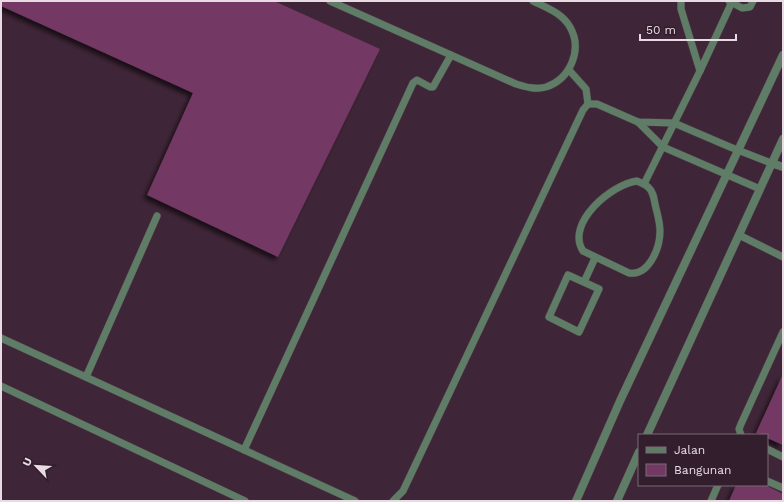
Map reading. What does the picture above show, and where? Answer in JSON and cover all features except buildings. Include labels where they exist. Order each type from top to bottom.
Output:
[{"type":"street","points":[[576,501],[620,401],[783,55]]},
{"type":"street","points":[[647,434],[783,139]]},
{"type":"street","points":[[772,163],[783,168]]},
{"type":"street","points":[[617,501],[638,454]]},
{"type":"lane","points":[[330,1],[516,84],[530,88],[545,87],[552,84],[558,81],[569,70],[574,56],[575,42],[570,28],[561,16],[533,1]]},
{"type":"lane","points":[[681,1],[681,9],[700,71]]},
{"type":"lane","points":[[644,184],[700,71],[730,2],[742,8],[750,8],[753,1]]},
{"type":"lane","points":[[244,450],[413,83],[417,80],[430,87],[433,87],[451,55]]},
{"type":"lane","points":[[393,501],[403,491],[583,110],[588,104],[586,89],[569,70]]},
{"type":"lane","points":[[588,104],[596,104],[638,122],[674,123],[738,151],[772,163]]},
{"type":"lane","points":[[638,122],[663,147],[760,189]]},
{"type":"lane","points":[[637,182],[644,184],[652,193],[660,231],[659,241],[649,264],[640,273],[629,273],[595,258],[583,251],[578,240],[592,207],[598,201],[627,184],[637,182]]},
{"type":"lane","points":[[86,377],[157,216]]},
{"type":"lane","points":[[739,235],[783,258]]},
{"type":"lane","points":[[584,282],[595,258]]},
{"type":"lane","points":[[568,275],[584,282],[599,289],[579,332],[550,319],[549,316],[568,275]]},
{"type":"lane","points":[[741,434],[739,429],[741,424],[783,332]]},
{"type":"lane","points":[[1,338],[355,501]]},
{"type":"lane","points":[[1,386],[244,501]]},
{"type":"lane","points":[[768,450],[783,457]]},
{"type":"lane","points":[[768,481],[783,488]]},
{"type":"lane","points":[[711,501],[715,486]]},
{"type":"shaded area","points":[[1,1],[783,1],[783,501],[1,501]]}]
